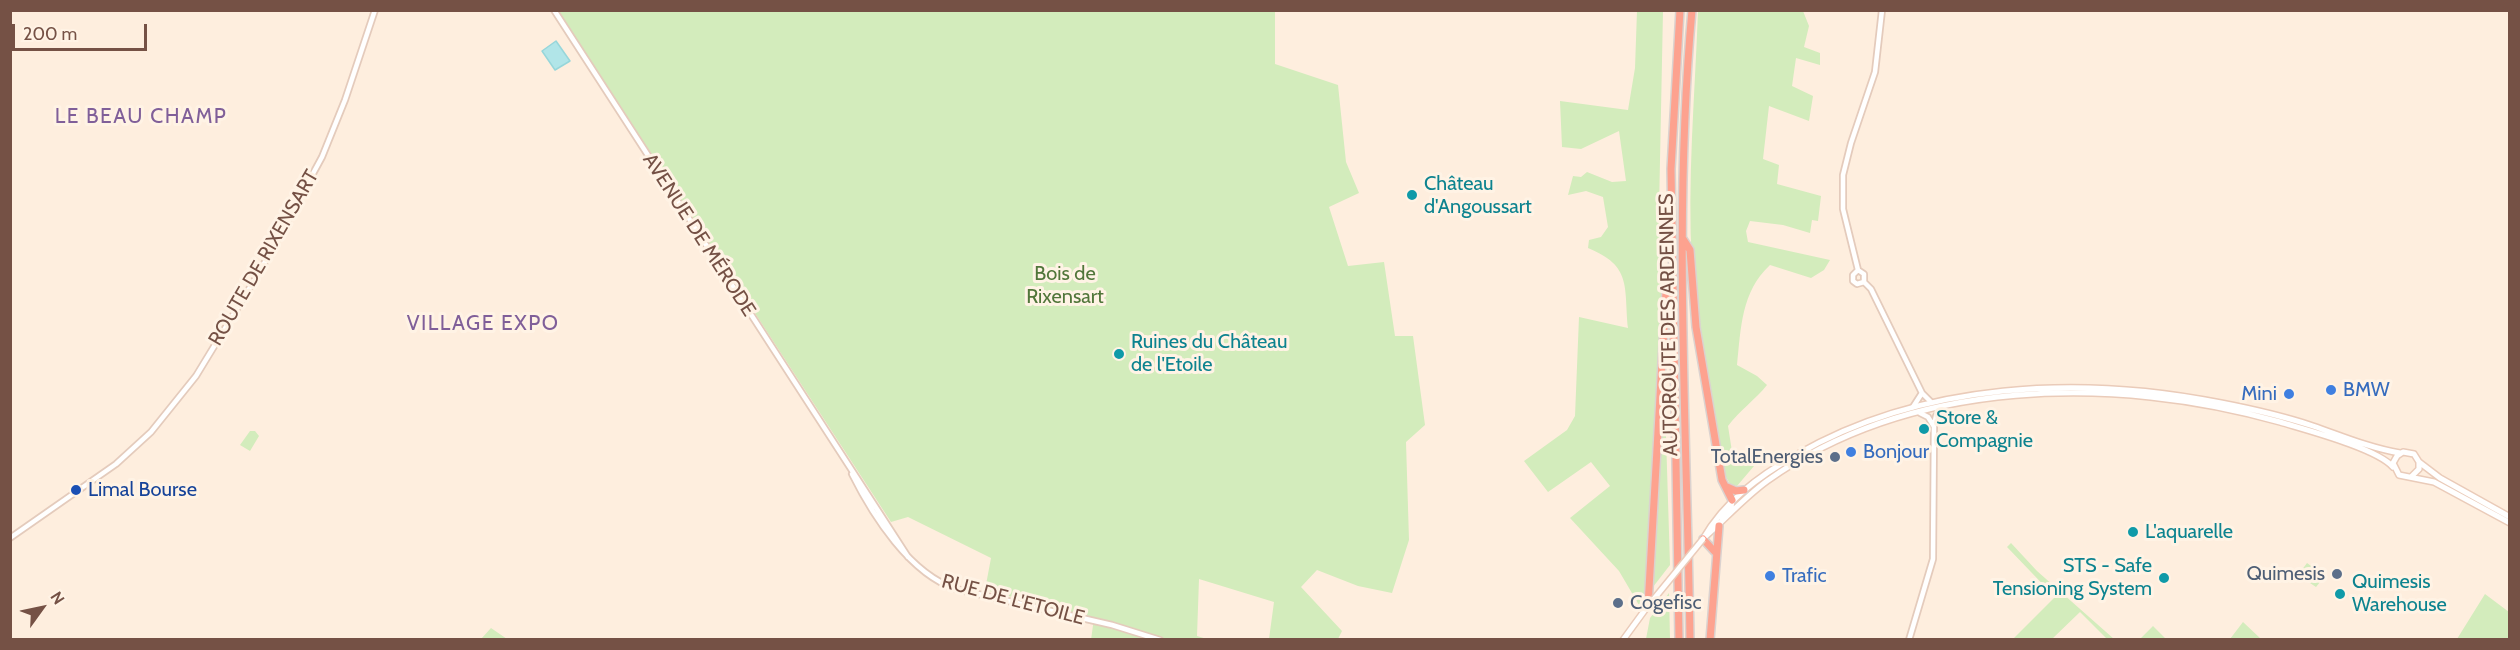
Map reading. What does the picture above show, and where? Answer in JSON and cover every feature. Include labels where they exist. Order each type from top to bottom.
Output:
[{"type":"highway","name":"AUTOROUTE DES ARDENNES","points":[[1679,639],[1672,269],[1672,134],[1680,10]]},
{"type":"highway","name":"AUTOROUTE DES ARDENNES","points":[[1690,639],[1683,238],[1685,110],[1692,10]]},
{"type":"highway","points":[[1683,238],[1690,250],[1696,327],[1724,486],[1732,500]]},
{"type":"highway","points":[[1650,603],[1665,291],[1672,269]]},
{"type":"highway","points":[[1724,486],[1736,491],[1744,490]]},
{"type":"highway","points":[[1710,639],[1719,526]]},
{"type":"highway","points":[[1706,541],[1716,553]]},
{"type":"main road","points":[[1623,639],[1650,603],[1706,541],[1709,530],[1731,507],[1732,500],[1784,462],[1841,432],[1914,410],[1998,392],[2075,388],[2153,392],[2246,408],[2379,449],[2400,453],[2410,452],[2440,478],[2510,517]]},
{"type":"main road","points":[[1931,406],[1942,407],[2019,396],[2074,394],[2151,398],[2216,407],[2333,439],[2375,455],[2393,467],[2399,475],[2434,482],[2510,523]]},
{"type":"main road","points":[[1709,530],[1719,526],[1746,498],[1787,468],[1841,438],[1914,410]]},
{"type":"main road","points":[[2393,467],[2394,459],[2400,453]]},
{"type":"main road","points":[[2411,477],[2419,469],[2419,462]]},
{"type":"street","name":"ROUTE DE RIXENSART","points":[[10,538],[103,475],[151,432],[183,394],[260,271],[331,135],[375,10]]},
{"type":"street","name":"AVENUE DE MÉRODE","points":[[554,10],[884,522]]},
{"type":"street","points":[[1882,10],[1875,72],[1851,142],[1843,175],[1843,209],[1858,270],[1864,274],[1864,282],[1871,289],[1922,393],[1931,406]]},
{"type":"street","points":[[1858,270],[1854,273],[1853,280],[1857,284],[1864,282]]},
{"type":"street","points":[[1922,393],[1914,410],[1925,415],[1934,425]]},
{"type":"street","points":[[1909,639],[1933,559],[1934,425],[1936,416],[1942,407]]},
{"type":"street","name":"RUE DE L'ETOILE","points":[[884,522],[908,557],[930,577],[944,585],[1112,625],[1160,639]]},
{"type":"green space","name":"Bois de Rixensart","points":[[558,11],[1275,11],[1275,64],[1338,85],[1346,162],[1359,193],[1329,207],[1348,266],[1384,262],[1395,336],[1413,336],[1425,425],[1406,442],[1409,540],[1392,593],[1358,586],[1317,570],[1301,587],[1342,631],[1338,639],[1269,639],[1274,602],[1199,579],[1197,636],[1207,639],[1091,640],[1094,618],[985,590],[991,558],[908,517],[891,522]]},
{"type":"green space","points":[[1637,11],[1663,11],[1659,210],[1670,565],[1639,605],[1619,571],[1570,518],[1610,486],[1591,462],[1548,492],[1524,461],[1567,430],[1575,416],[1579,317],[1628,328],[1625,289],[1619,270],[1612,262],[1588,248],[1589,240],[1601,237],[1608,227],[1603,197],[1586,191],[1568,195],[1573,176],[1581,177],[1587,172],[1612,182],[1626,181],[1619,131],[1581,149],[1562,147],[1560,101],[1628,110],[1635,68]]},
{"type":"green space","points":[[1698,11],[1803,11],[1809,26],[1804,47],[1820,53],[1820,65],[1796,58],[1792,86],[1813,96],[1809,121],[1769,106],[1763,159],[1779,165],[1777,184],[1821,196],[1818,221],[1812,220],[1810,233],[1783,225],[1750,221],[1746,231],[1748,242],[1830,260],[1824,270],[1811,278],[1770,265],[1760,276],[1748,299],[1744,311],[1737,365],[1757,376],[1767,385],[1728,426],[1733,458],[1745,461],[1751,457],[1754,466],[1737,486],[1730,484],[1726,477],[1705,371],[1694,292],[1690,202]]},
{"type":"green space","points":[[250,431],[255,431],[259,436],[250,451],[240,445]]},
{"type":"green space","points":[[2011,543],[2037,571],[2114,639],[2107,639],[2080,612],[2052,639],[2013,639],[2055,597],[2007,547]]},
{"type":"green space","points":[[2307,563],[2325,576],[2316,587],[2298,575]]},
{"type":"green space","points":[[1669,593],[1670,639],[1646,639],[1650,618]]},
{"type":"green space","points":[[2485,594],[2509,612],[2509,639],[2457,639]]},
{"type":"green space","points":[[2243,622],[2261,639],[2230,639]]},
{"type":"green space","points":[[2153,626],[2166,639],[2140,639]]},
{"type":"green space","points":[[491,628],[507,639],[481,639]]},
{"type":"water","points":[[556,41],[570,61],[555,70],[542,51]]},
{"type":"place","name":"Château d'Angoussart","points":[[1412,195]]},
{"type":"place","name":"Ruines du Château de l'Etoile","points":[[1119,354]]},
{"type":"place","name":"BMW","points":[[2331,390]]},
{"type":"place","name":"Mini","points":[[2289,394]]},
{"type":"place","name":"Store & Compagnie","points":[[1924,429]]},
{"type":"place","name":"Bonjour","points":[[1851,452]]},
{"type":"place","name":"TotalEnergies","points":[[1835,457]]},
{"type":"place","name":"Limal Bourse","points":[[76,490]]},
{"type":"place","name":"L'aquarelle","points":[[2133,532]]},
{"type":"place","name":"Quimesis","points":[[2337,574]]},
{"type":"place","name":"Trafic","points":[[1770,576]]},
{"type":"place","name":"STS - Safe Tensioning System","points":[[2164,578]]},
{"type":"place","name":"Quimesis Warehouse","points":[[2340,594]]},
{"type":"place","name":"Cogefisc","points":[[1618,603]]},
{"type":"district","name":"LE BEAU CHAMP","points":[[141,117]]},
{"type":"district","name":"VILLAGE EXPO","points":[[483,324]]}]
